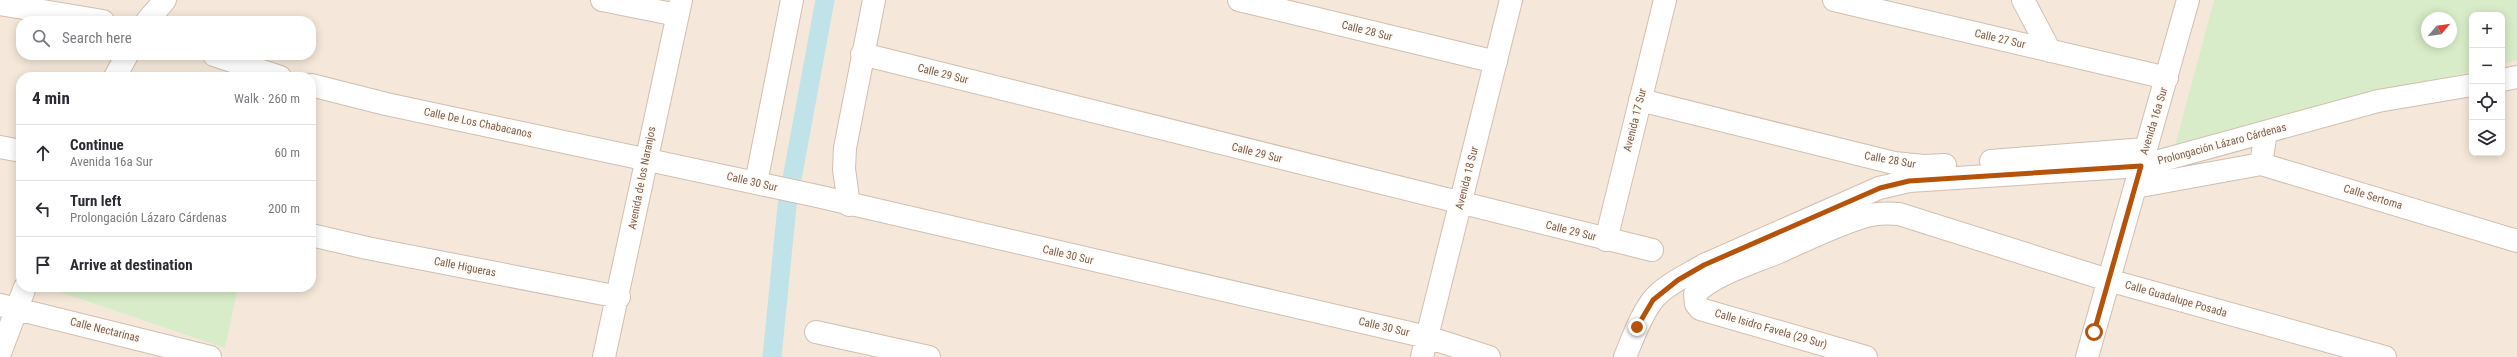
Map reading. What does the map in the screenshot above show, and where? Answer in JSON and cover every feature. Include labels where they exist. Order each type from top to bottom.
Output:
[{"type":"street","points":[[151,16],[165,0]]},
{"type":"street","points":[[602,0],[679,8]]},
{"type":"street","points":[[765,186],[792,0]]},
{"type":"street","points":[[849,205],[844,169],[845,148],[862,54],[874,0]]},
{"type":"street","name":"Calle 28 Sur","points":[[1239,0],[1496,62]]},
{"type":"street","name":"Avenida 18 Sur","points":[[1425,347],[1511,0]]},
{"type":"street","name":"Avenida 17 Sur","points":[[1606,240],[1665,0]]},
{"type":"street","name":"Calle 27 Sur","points":[[1834,0],[2167,78]]},
{"type":"street","points":[[2023,0],[2050,51]]},
{"type":"street","name":"Avenida 16a Sur","points":[[2087,357],[2188,0]]},
{"type":"street","points":[[0,4],[72,16]]},
{"type":"street","name":"Avenida de los Naranjos","points":[[604,357],[619,296],[646,158],[679,8]]},
{"type":"street","name":"Calle 29 Sur","points":[[862,54],[1460,204],[1652,250]]},
{"type":"street","points":[[118,72],[124,60]]},
{"type":"street","points":[[229,60],[265,72]]},
{"type":"street","name":"Calle De Los Chabacanos","points":[[316,86],[386,104],[646,158]]},
{"type":"street","name":"Prolongación Lázaro Cárdenas","points":[[1625,357],[1637,327],[1653,300],[1678,280],[1704,265],[1880,188],[1909,181],[2143,157],[2266,132],[2378,101],[2469,86]]},
{"type":"street","name":"Calle 28 Sur","points":[[1640,100],[1894,163],[1909,165],[1924,166],[2143,157]]},
{"type":"street","points":[[2135,187],[2261,164],[2266,132]]},
{"type":"street","points":[[0,147],[16,150]]},
{"type":"street","name":"Calle 30 Sur","points":[[646,158],[765,186],[817,196],[1425,347],[1489,357]]},
{"type":"street","name":"Calle Sertoma","points":[[2261,164],[2517,241]]},
{"type":"street","name":"Calle Guadalupe Posada","points":[[1700,309],[1695,300],[1695,294],[1701,288],[1732,272],[1864,216],[1881,213],[1899,214],[2108,280],[2385,357]]},
{"type":"street","name":"Calle Higueras","points":[[316,236],[367,248],[619,296]]},
{"type":"street","points":[[0,353],[9,306],[21,292]]},
{"type":"street","name":"Calle Nectarinas","points":[[9,306],[210,357]]},
{"type":"street","name":"Calle Isidro Favela (29 Sur)","points":[[1700,309],[1866,357]]},
{"type":"street","points":[[816,332],[866,350],[929,357]]},
{"type":"shaded area","points":[[0,0],[2517,0],[2517,357],[0,357]]},
{"type":"green space","points":[[2214,0],[2517,0],[2517,60],[2505,63],[2505,12],[2469,12],[2469,72],[2175,146]]},
{"type":"green space","points":[[60,292],[237,292],[225,348]]},
{"type":"waterway","points":[[772,357],[787,206],[825,0]]},
{"type":"route","points":[[1637,327],[1653,300],[1678,280],[1704,265],[1851,198],[1880,188],[1909,181],[2141,166],[2094,332]]}]
